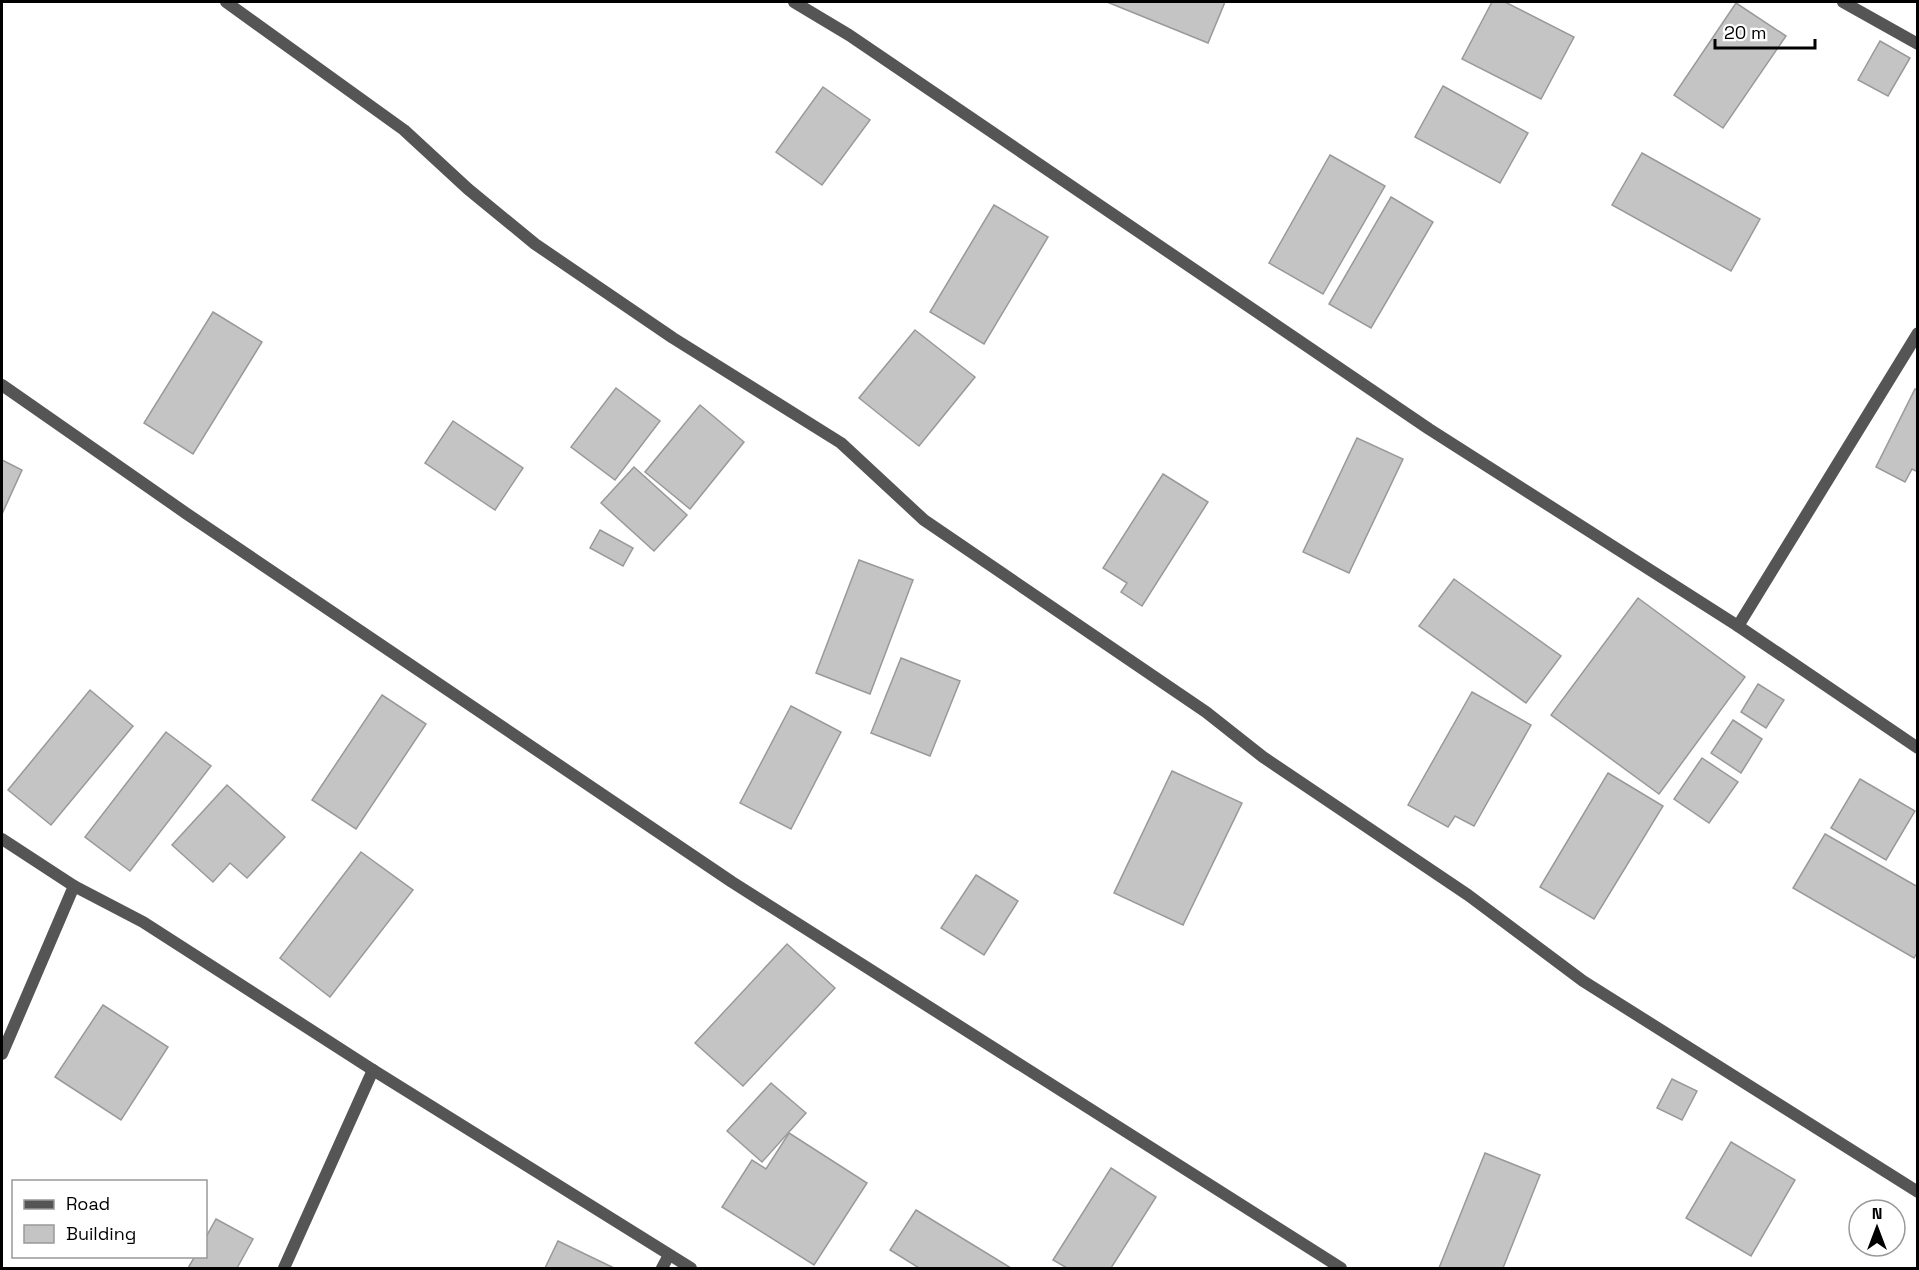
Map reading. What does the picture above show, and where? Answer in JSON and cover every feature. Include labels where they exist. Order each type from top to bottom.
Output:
[{"type":"street","points":[[226,2],[404,130],[468,189],[535,244],[673,338],[841,443],[924,520],[1206,712],[1263,757],[1468,895],[1583,981],[1917,1192]]},
{"type":"street","points":[[794,2],[849,35],[1429,429],[1738,627],[1917,748]]},
{"type":"street","points":[[1843,2],[1917,44]]},
{"type":"street","points":[[1738,627],[1917,333]]},
{"type":"street","points":[[2,385],[187,514],[732,882],[1341,1269]]},
{"type":"street","points":[[2,839],[74,886],[143,922],[373,1070],[691,1269]]},
{"type":"street","points":[[2,1054],[74,886]]},
{"type":"street","points":[[284,1269],[373,1070]]},
{"type":"street","points":[[662,1269],[669,1256]]},
{"type":"building","points":[[1107,2],[1225,2],[1208,43]]},
{"type":"building","points":[[1492,2],[1505,2],[1574,37],[1541,99],[1462,59]]},
{"type":"building","points":[[1736,3],[1786,36],[1723,128],[1674,95]]},
{"type":"building","points":[[1880,41],[1910,58],[1888,96],[1858,80]]},
{"type":"building","points":[[1443,86],[1528,133],[1500,183],[1415,137]]},
{"type":"building","points":[[823,87],[870,120],[822,185],[776,152]]},
{"type":"building","points":[[1642,153],[1760,219],[1731,271],[1612,205]]},
{"type":"building","points":[[1330,155],[1385,186],[1323,294],[1269,263]]},
{"type":"building","points":[[1391,197],[1433,222],[1371,328],[1329,304]]},
{"type":"building","points":[[994,205],[1048,237],[984,344],[930,312]]},
{"type":"building","points":[[213,312],[262,342],[193,454],[144,423]]},
{"type":"building","points":[[915,330],[975,377],[919,446],[859,398]]},
{"type":"building","points":[[616,388],[660,421],[615,480],[571,447]]},
{"type":"building","points":[[1915,389],[1918,390],[1918,472],[1912,469],[1905,482],[1876,467]]},
{"type":"building","points":[[700,405],[744,442],[690,509],[645,472]]},
{"type":"building","points":[[453,421],[523,468],[495,510],[425,463]]},
{"type":"building","points":[[1357,438],[1403,459],[1349,573],[1303,552]]},
{"type":"building","points":[[2,460],[22,470],[2,514]]},
{"type":"building","points":[[634,467],[687,515],[654,551],[601,503]]},
{"type":"building","points":[[1163,474],[1208,502],[1142,606],[1121,592],[1127,583],[1103,568]]},
{"type":"building","points":[[600,530],[633,548],[623,566],[590,548]]},
{"type":"building","points":[[859,560],[913,580],[870,694],[816,673]]},
{"type":"building","points":[[1454,579],[1561,656],[1526,703],[1419,626]]},
{"type":"building","points":[[1638,598],[1745,677],[1659,794],[1551,715]]},
{"type":"building","points":[[901,658],[960,681],[930,756],[871,733]]},
{"type":"building","points":[[1758,684],[1784,700],[1766,728],[1741,712]]},
{"type":"building","points":[[90,690],[133,726],[51,825],[8,790]]},
{"type":"building","points":[[1472,692],[1531,725],[1474,826],[1455,816],[1448,827],[1408,805]]},
{"type":"building","points":[[382,695],[426,724],[356,829],[312,800]]},
{"type":"building","points":[[791,706],[841,732],[791,829],[740,803]]},
{"type":"building","points":[[1733,720],[1762,739],[1741,773],[1711,753]]},
{"type":"building","points":[[166,732],[211,766],[130,871],[85,837]]},
{"type":"building","points":[[1702,758],[1738,782],[1709,823],[1674,799]]},
{"type":"building","points":[[1172,771],[1242,803],[1183,925],[1114,893]]},
{"type":"building","points":[[1608,773],[1663,806],[1594,919],[1540,887]]},
{"type":"building","points":[[1860,779],[1915,811],[1886,860],[1831,828]]},
{"type":"building","points":[[227,785],[285,837],[247,878],[230,863],[213,882],[172,845]]},
{"type":"building","points":[[1825,834],[1918,887],[1918,951],[1914,958],[1793,888]]},
{"type":"building","points":[[361,852],[413,890],[330,997],[280,958]]},
{"type":"building","points":[[976,875],[1018,901],[984,955],[941,928]]},
{"type":"building","points":[[787,944],[835,988],[743,1086],[695,1043]]},
{"type":"building","points":[[103,1005],[168,1047],[121,1120],[55,1077]]},
{"type":"building","points":[[1672,1079],[1697,1091],[1682,1120],[1657,1108]]},
{"type":"building","points":[[771,1083],[806,1113],[762,1162],[727,1131]]},
{"type":"building","points":[[789,1133],[867,1183],[814,1265],[722,1207],[752,1160],[766,1169]]},
{"type":"building","points":[[1731,1142],[1795,1180],[1751,1256],[1686,1218]]},
{"type":"building","points":[[1485,1153],[1540,1175],[1503,1268],[1439,1268]]},
{"type":"building","points":[[1111,1168],[1156,1197],[1111,1268],[1067,1268],[1053,1260]]},
{"type":"building","points":[[916,1210],[1011,1268],[919,1268],[890,1250]]},
{"type":"building","points":[[216,1219],[253,1239],[237,1268],[188,1268],[194,1258],[207,1258],[207,1235]]},
{"type":"building","points":[[558,1241],[614,1268],[545,1268]]}]
